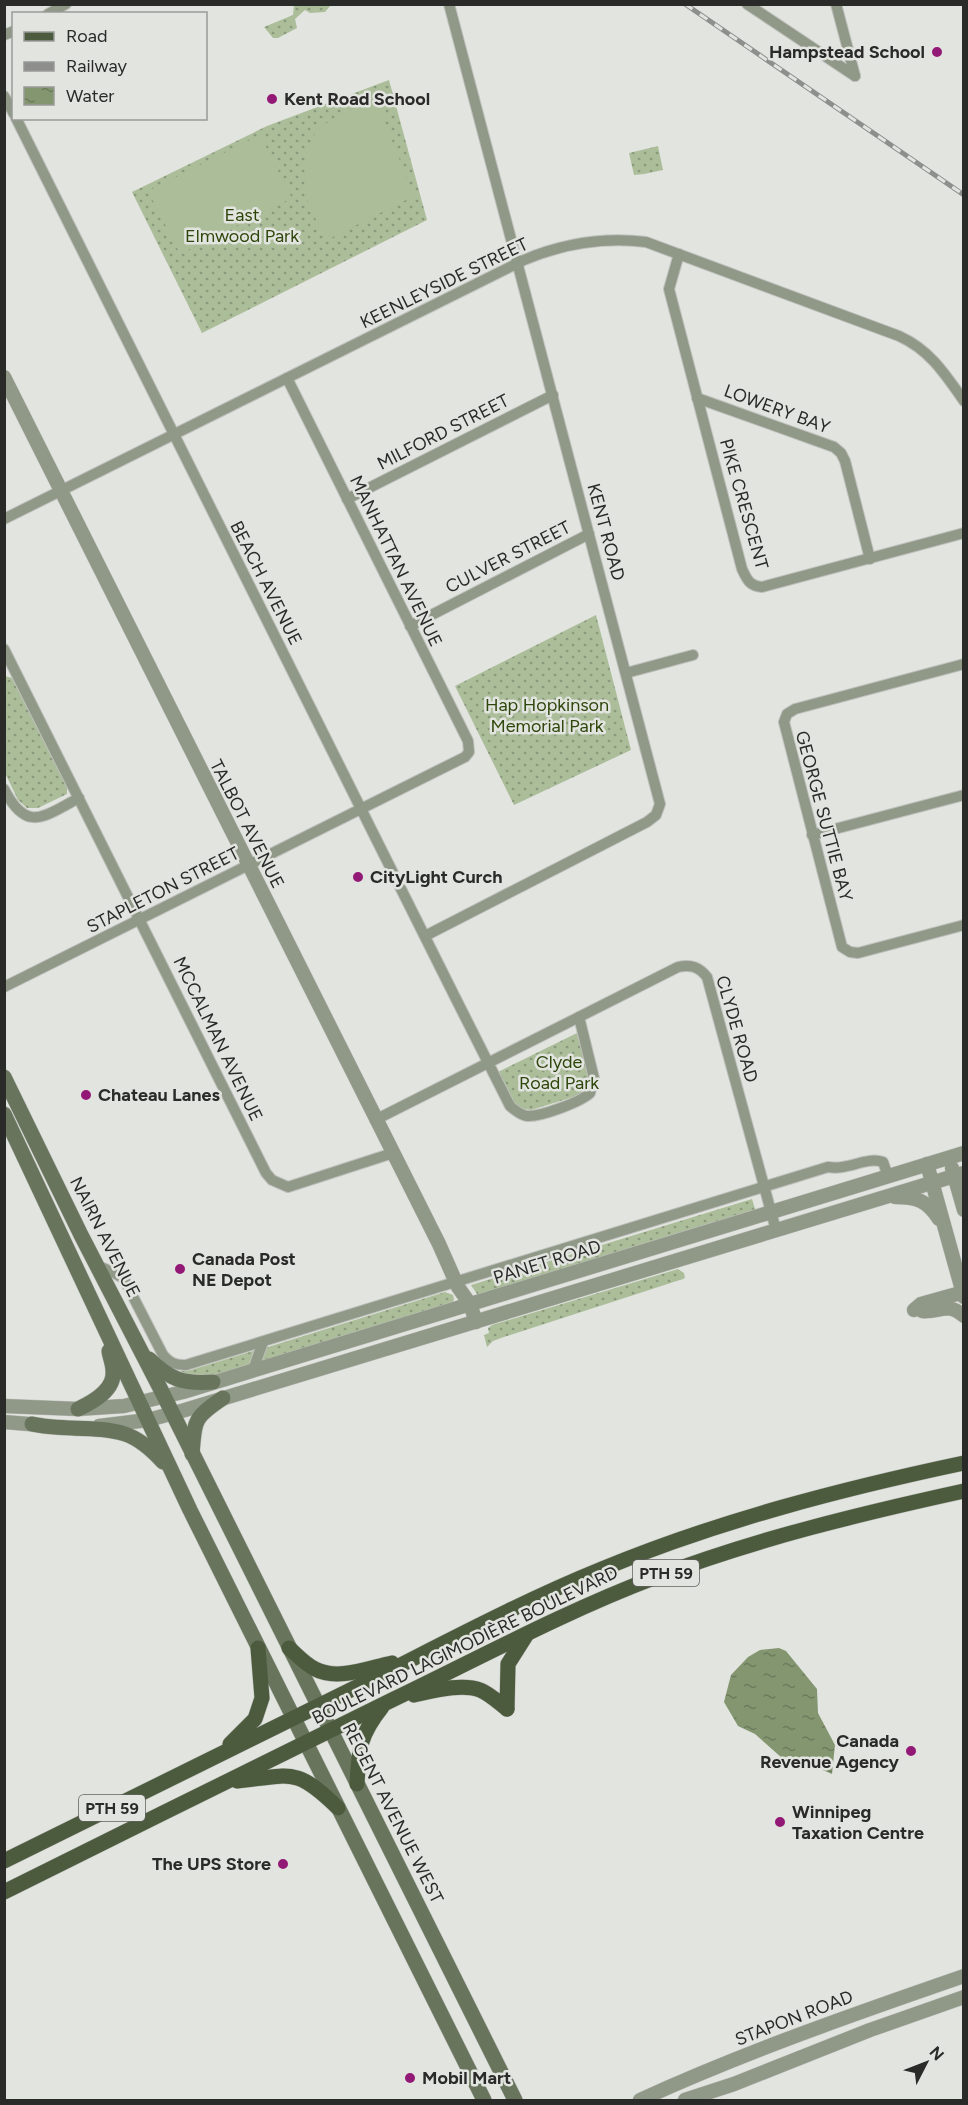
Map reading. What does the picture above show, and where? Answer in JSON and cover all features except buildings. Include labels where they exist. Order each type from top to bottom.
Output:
[{"type":"main road","name":"NAIRN AVENUE","points":[[4,1077],[9,1099],[98,1266],[172,1414]]},
{"type":"main road","name":"NAIRN AVENUE","points":[[4,1114],[148,1420]]},
{"type":"main road","points":[[80,1274],[98,1266]]},
{"type":"main road","points":[[78,1409],[101,1396],[111,1382],[114,1373],[101,1319]]},
{"type":"main road","points":[[139,1348],[159,1369],[176,1380],[194,1383],[213,1382]]},
{"type":"main road","points":[[192,1454],[194,1427],[201,1413],[222,1398]]},
{"type":"main road","name":"REGENT AVENUE WEST","points":[[172,1414],[515,2100]]},
{"type":"main road","points":[[148,1420],[258,1648],[484,2100]]},
{"type":"main road","points":[[32,1424],[49,1428],[124,1433],[150,1449],[172,1471]]},
{"type":"main road","points":[[947,1467],[963,1454]]},
{"type":"main road","name":"BOULEVARD LAGIMODIÈRE BOULEVARD","points":[[4,1861],[567,1584],[703,1532],[887,1479],[963,1463]]},
{"type":"main road","name":"BOULEVARD LAGIMODIÈRE BOULEVARD","points":[[4,1892],[590,1604],[656,1577],[744,1547],[821,1524],[963,1491]]},
{"type":"main road","points":[[357,1784],[362,1738],[367,1727],[391,1701],[445,1689],[469,1688],[478,1689],[507,1709],[508,1664],[529,1632]]},
{"type":"main road","points":[[220,1755],[255,1719],[259,1709],[262,1698],[258,1648]]},
{"type":"main road","points":[[289,1648],[313,1668],[335,1674],[413,1659]]},
{"type":"main road","points":[[225,1783],[284,1775],[296,1776],[312,1784],[338,1808]]},
{"type":"main road","points":[[438,2011],[463,1998]]},
{"type":"street","points":[[52,12],[66,4]]},
{"type":"street","name":"KENT ROAD","points":[[425,936],[647,822],[656,815],[660,804],[449,4]]},
{"type":"street","points":[[747,4],[855,76],[836,4]]},
{"type":"street","points":[[4,96],[12,110]]},
{"type":"street","name":"BEACH AVENUE","points":[[17,120],[488,1062]]},
{"type":"street","name":"KEENLEYSIDE STREET","points":[[4,519],[518,263],[559,250],[603,240],[646,242],[905,339],[935,361],[963,401]]},
{"type":"street","name":"PIKE CRESCENT","points":[[679,254],[669,289],[742,570],[747,581],[753,586],[762,587],[963,533]]},
{"type":"street","name":"TALBOT AVENUE","points":[[4,377],[393,1153],[457,1285],[470,1323]]},
{"type":"street","name":"MANHATTAN AVENUE","points":[[287,378],[468,741],[470,748],[465,757]]},
{"type":"street","name":"MILFORD STREET","points":[[347,499],[553,395]]},
{"type":"street","name":"LOWERY BAY","points":[[697,398],[834,447],[841,453],[870,559]]},
{"type":"street","name":"CULVER STREET","points":[[410,626],[589,534]]},
{"type":"street","name":"MCCALMAN AVENUE","points":[[4,648],[9,669],[79,798],[266,1173],[272,1180],[288,1186],[393,1153]]},
{"type":"street","points":[[626,673],[693,655]]},
{"type":"street","name":"GEORGE SUTTIE BAY","points":[[963,664],[795,709],[787,714],[783,722],[840,943],[845,950],[858,953],[963,925]]},
{"type":"street","name":"STAPLETON STREET","points":[[4,987],[465,757]]},
{"type":"street","points":[[4,789],[18,811],[33,817],[43,816],[79,798]]},
{"type":"street","points":[[812,835],[963,795]]},
{"type":"street","name":"CLYDE ROAD","points":[[375,1120],[678,967],[695,966],[707,977],[776,1230]]},
{"type":"street","points":[[488,1062],[510,1106],[521,1114],[534,1116],[585,1098],[590,1093],[594,1078],[579,1017]]},
{"type":"street","points":[[957,1155],[963,1210]]},
{"type":"street","name":"PANET ROAD","points":[[4,1406],[78,1409],[139,1403],[957,1155]]},
{"type":"street","points":[[98,1266],[124,1279],[168,1361],[175,1365],[186,1365],[457,1285],[828,1167],[838,1169],[876,1159],[883,1162],[888,1176]]},
{"type":"street","points":[[927,1164],[963,1294],[921,1305],[914,1310],[927,1312],[950,1308],[963,1316]]},
{"type":"street","name":"PANET ROAD","points":[[4,1422],[101,1426],[148,1420],[172,1414],[958,1174]]},
{"type":"street","points":[[885,1197],[920,1199],[928,1204],[947,1232],[963,1270]]},
{"type":"street","points":[[139,1348],[154,1338]]},
{"type":"street","points":[[253,1370],[263,1342]]},
{"type":"street","name":"STAPON ROAD","points":[[640,2100],[664,2095],[724,2063],[963,1976]]},
{"type":"street","points":[[688,2100],[963,1997]]},
{"type":"street","points":[[863,2011],[870,2030]]},
{"type":"street","points":[[724,2063],[734,2084]]},
{"type":"green space","points":[[294,5],[331,5],[325,12],[310,13],[305,10],[295,19],[297,28],[278,38],[273,38],[264,27],[293,15]]},
{"type":"green space","name":"East Elmwood Park","points":[[389,80],[427,220],[202,333],[132,192],[267,126]]},
{"type":"green space","points":[[376,100],[414,196],[327,240],[311,209],[305,191],[305,169],[309,146],[316,133],[331,120]]},
{"type":"green space","points":[[260,135],[292,198],[180,254],[148,191]]},
{"type":"green space","points":[[658,146],[663,170],[634,175],[629,153]]},
{"type":"green space","name":"Hap Hopkinson Memorial Park","points":[[596,615],[631,750],[514,805],[455,686]]},
{"type":"green space","points":[[5,676],[12,678],[67,787],[67,794],[38,808],[27,808],[18,800],[5,773]]},
{"type":"green space","name":"Clyde Road Park","points":[[577,1033],[589,1076],[587,1087],[580,1095],[531,1110],[523,1109],[515,1104],[498,1072]]},
{"type":"green space","points":[[752,1199],[756,1212],[482,1295],[477,1294],[471,1285]]},
{"type":"green space","points":[[678,1269],[684,1273],[685,1278],[504,1337],[493,1341],[487,1347],[484,1335],[489,1333],[488,1328],[492,1325]]},
{"type":"green space","points":[[445,1292],[453,1295],[452,1304],[261,1362],[264,1350],[268,1347]]},
{"type":"green space","points":[[254,1351],[252,1362],[248,1367],[207,1379],[176,1372],[191,1370]]},
{"type":"water","points":[[779,1648],[786,1651],[817,1689],[818,1713],[835,1745],[832,1774],[790,1756],[782,1758],[755,1734],[738,1726],[724,1702],[731,1675],[748,1657],[760,1650]]},
{"type":"railway","points":[[685,4],[964,195]]},
{"type":"place","name":"Hampstead School","points":[[937,52]]},
{"type":"place","name":"Kent Road School","points":[[272,99]]},
{"type":"place","name":"CityLight Curch","points":[[358,877]]},
{"type":"place","name":"Chateau Lanes","points":[[86,1095]]},
{"type":"place","name":"Canada Post NE Depot","points":[[180,1269]]},
{"type":"place","name":"Canada Revenue Agency","points":[[911,1751]]},
{"type":"place","name":"Winnipeg Taxation Centre","points":[[780,1822]]},
{"type":"place","name":"The UPS Store","points":[[283,1864]]},
{"type":"place","name":"Mobil Mart","points":[[410,2078]]}]
